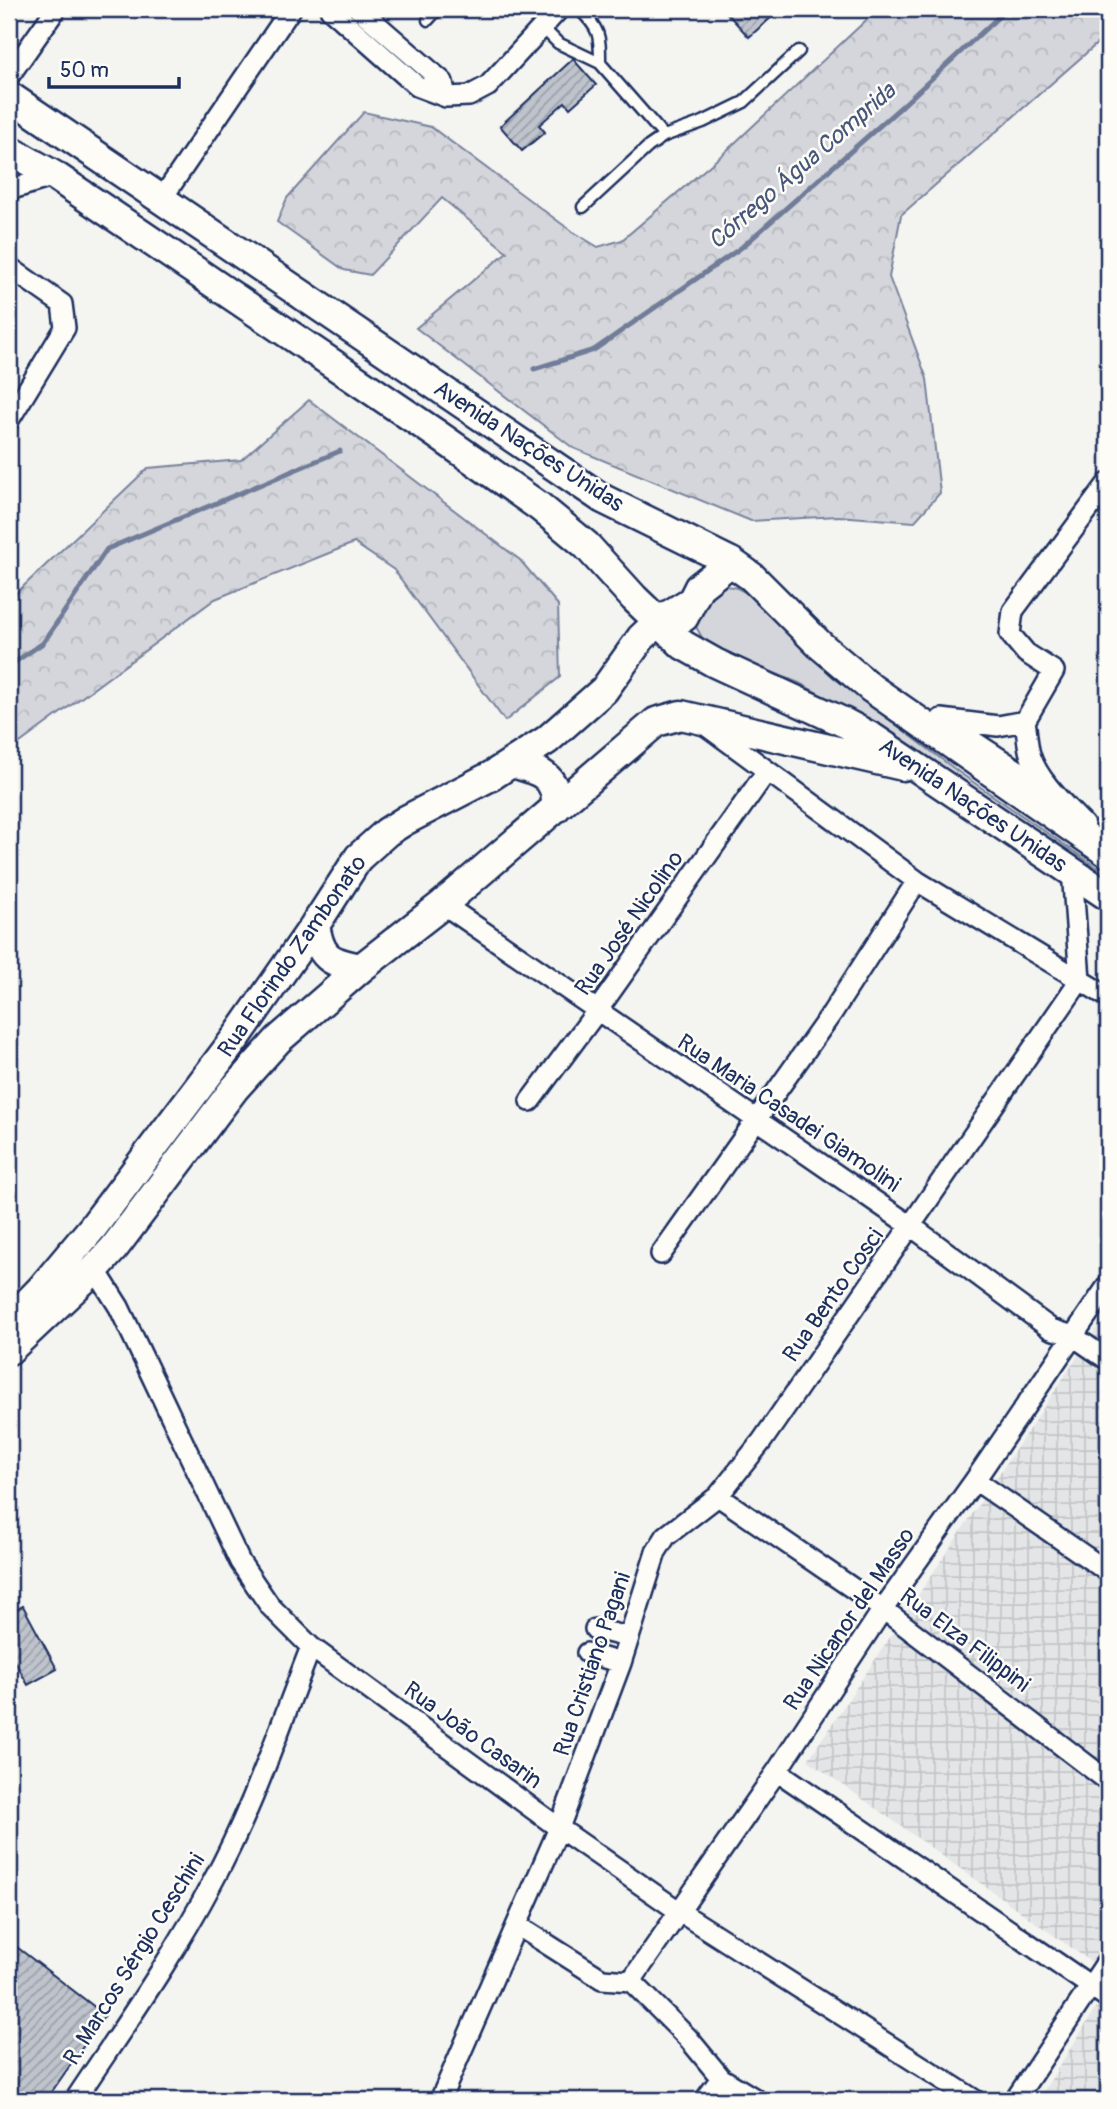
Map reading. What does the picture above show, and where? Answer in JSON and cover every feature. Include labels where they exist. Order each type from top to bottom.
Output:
[{"type":"main road","name":"Avenida Nações Unidas","points":[[9,96],[603,499],[731,562],[752,577],[820,645],[871,688],[1108,852]]},
{"type":"main road","name":"Avenida Nações Unidas","points":[[9,150],[55,176],[540,507],[586,545],[634,598],[684,645],[715,663],[845,723],[924,771],[1108,896]]},
{"type":"main road","points":[[55,176],[75,175],[141,215],[150,212],[161,200]]},
{"type":"main road","name":"Rua Florindo Zambonato","points":[[9,1322],[41,1289],[93,1227],[237,1035],[359,857],[387,832],[512,763],[547,740],[604,690],[641,638],[659,621],[690,601],[699,587],[731,562]]},
{"type":"main road","points":[[604,690],[624,657],[631,630],[634,598]]},
{"type":"main road","points":[[684,645],[682,622],[690,601]]},
{"type":"main road","name":"Rua Florindo Zambonato","points":[[9,1349],[114,1248],[234,1089],[278,1040],[361,968],[443,904],[656,722],[681,715],[924,771]]},
{"type":"main road","points":[[512,763],[540,771],[549,779],[556,791],[556,808]]},
{"type":"main road","points":[[315,924],[318,944],[325,956],[341,964],[361,968]]},
{"type":"street","points":[[12,64],[56,9]]},
{"type":"street","points":[[161,200],[291,9]]},
{"type":"street","points":[[330,9],[417,86],[446,97],[469,96],[488,86],[559,9]]},
{"type":"street","points":[[359,9],[443,82],[446,97]]},
{"type":"street","points":[[9,190],[55,176]]},
{"type":"street","points":[[9,267],[62,303],[65,328],[9,420]]},
{"type":"street","points":[[1108,483],[1013,611],[1010,634],[1026,653],[1054,671],[1026,720],[1030,755],[1055,794],[1108,852]]},
{"type":"street","points":[[871,688],[941,719],[1055,794]]},
{"type":"street","points":[[941,719],[998,726],[1026,720]]},
{"type":"street","points":[[699,720],[917,881],[1108,997]]},
{"type":"street","name":"Rua José Nicolino","points":[[530,1101],[767,771]]},
{"type":"street","points":[[1072,870],[1080,980]]},
{"type":"street","points":[[661,1254],[832,1013],[917,881]]},
{"type":"street","name":"Rua Maria Casadei Giamolini","points":[[443,904],[911,1226],[1051,1329],[1073,1336],[1108,1360]]},
{"type":"street","name":"Rua Bento Cosci","points":[[718,1496],[762,1441],[1080,980]]},
{"type":"street","name":"Rua João Casarin","points":[[95,1269],[119,1307],[240,1562],[270,1606],[311,1647],[559,1828],[680,1912],[975,2100]]},
{"type":"street","name":"Rua Nicanor del Masso","points":[[631,1981],[777,1771],[883,1609],[1108,1285]]},
{"type":"street","points":[[975,1480],[1108,1572]]},
{"type":"street","name":"Rua Elza Filippini","points":[[718,1496],[883,1609],[1108,1781]]},
{"type":"street","name":"Rua Cristiano Pagani","points":[[440,2100],[559,1828],[621,1663],[656,1552],[666,1536],[718,1496]]},
{"type":"street","points":[[595,1629],[628,1637]]},
{"type":"street","name":"R. Marcos Sérgio Ceschini","points":[[75,2100],[180,1941],[213,1882],[235,1837],[311,1647]]},
{"type":"street","points":[[587,1653],[621,1663]]},
{"type":"street","points":[[777,1771],[1108,1998]]},
{"type":"street","points":[[517,1925],[602,1979],[631,1981],[688,2038],[721,2078],[757,2100]]},
{"type":"street","points":[[1015,2100],[1108,1960]]},
{"type":"street","points":[[705,2100],[721,2078]]},
{"type":"lane","points":[[428,20],[438,9]]},
{"type":"lane","points":[[579,9],[595,24],[600,37],[600,63]]},
{"type":"lane","points":[[542,27],[558,43],[600,63],[663,136]]},
{"type":"lane","points":[[583,207],[663,136],[703,122],[744,102],[799,51]]},
{"type":"shaded area","points":[[1108,1311],[1108,1974],[808,1760]]},
{"type":"shaded area","points":[[1108,1989],[1108,2100],[1038,2100]]},
{"type":"green space","points":[[878,9],[1108,9],[1108,34],[901,215],[889,277],[927,379],[940,493],[914,522],[838,516],[751,521],[573,448],[416,328],[507,252],[442,198],[370,275],[344,270],[277,222],[287,198],[364,112],[431,127],[570,230],[598,247],[622,240],[723,154]]},
{"type":"green space","points":[[309,400],[520,560],[558,605],[560,677],[505,721],[394,570],[354,543],[215,599],[9,751],[9,600],[148,468],[241,460]]},
{"type":"green space","points":[[735,587],[747,593],[833,677],[960,773],[1108,875],[1108,883],[886,730],[799,683],[705,643],[695,625],[695,614],[716,588]]},
{"type":"building","points":[[723,9],[781,9],[749,37]]},
{"type":"building","points":[[573,59],[596,85],[570,108],[565,102],[539,125],[545,132],[522,151],[500,126]]},
{"type":"building","points":[[23,1606],[57,1669],[28,1685],[9,1651],[9,1614]]},
{"type":"building","points":[[9,1941],[105,2015],[46,2100],[9,2100]]},
{"type":"waterway","name":"Córrego Água Comprida","points":[[534,369],[594,350],[742,247],[1007,9]]},
{"type":"waterway","name":"Córrego Água Comprida","points":[[9,666],[43,643],[107,549],[340,451]]}]
